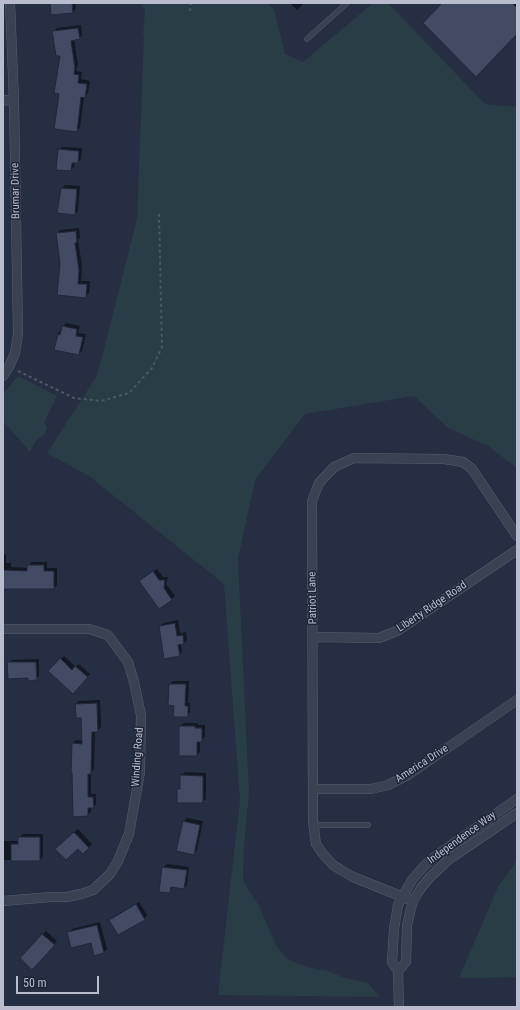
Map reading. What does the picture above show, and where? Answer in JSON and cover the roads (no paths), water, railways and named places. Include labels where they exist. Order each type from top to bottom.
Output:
[{"type":"street","name":"Brumar Drive","points":[[3,376],[15,353],[18,334],[14,101],[10,3]]},
{"type":"street","points":[[3,100],[14,101]]},
{"type":"street","name":"Patriot Lane","points":[[413,901],[353,877],[333,865],[316,844],[313,789],[314,637],[311,523],[312,501],[319,482],[334,467],[354,458],[444,459],[463,462],[472,469],[478,477],[517,536]]},
{"type":"street","name":"Liberty Ridge Road","points":[[314,637],[379,638],[397,631],[517,550]]},
{"type":"street","name":"Winding Road","points":[[3,629],[89,629],[108,635],[128,662],[141,715],[140,772],[129,834],[118,861],[110,874],[93,890],[81,894],[67,897],[3,901]]},
{"type":"street","name":"America Drive","points":[[313,789],[371,789],[388,785],[408,775],[517,700]]},
{"type":"street","name":"Independence Way","points":[[399,1007],[398,971],[392,962],[394,929],[398,905],[402,896],[412,880],[424,866],[456,841],[517,799]]},
{"type":"street","name":"Independence Way","points":[[398,971],[406,962],[407,926],[413,901],[421,888],[448,860],[517,812]]},
{"type":"lane","points":[[307,39],[346,3]]},
{"type":"lane","points":[[314,825],[368,825]]}]
